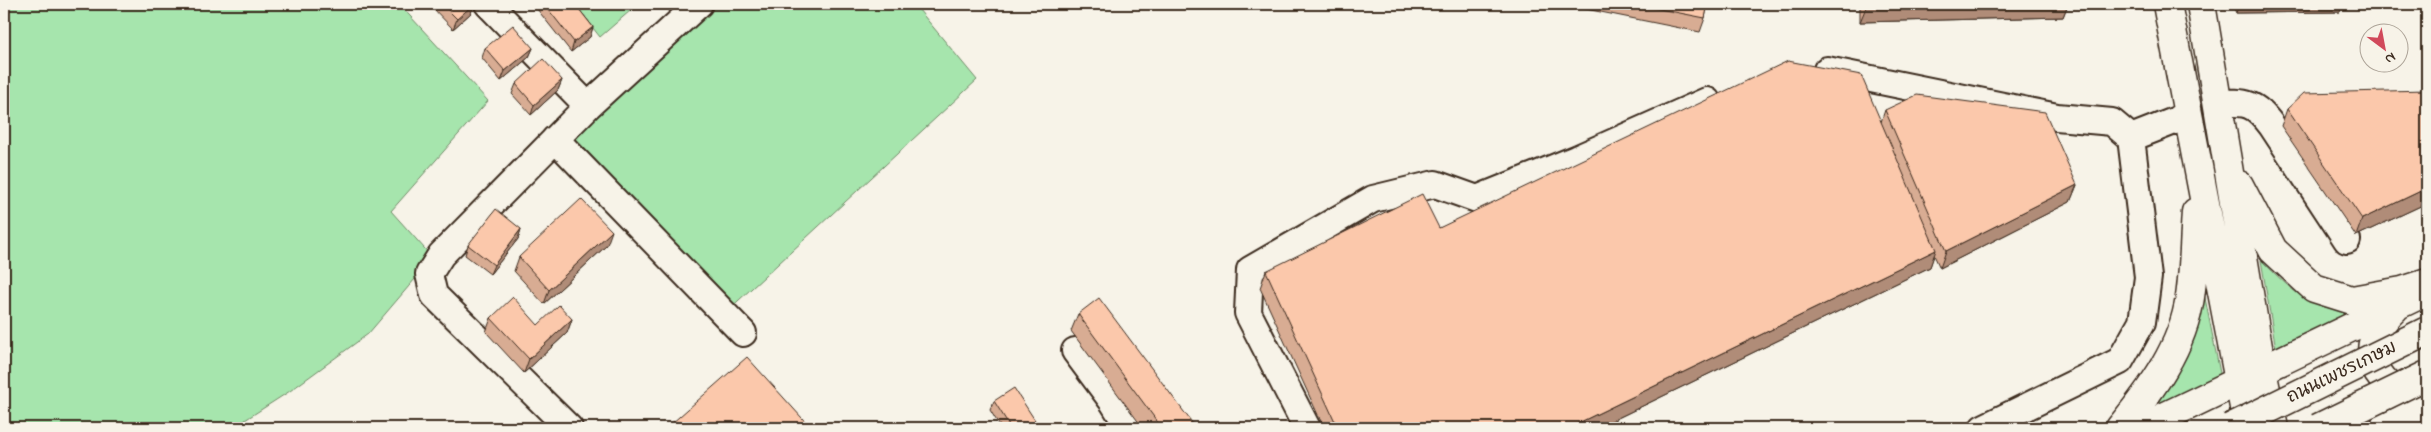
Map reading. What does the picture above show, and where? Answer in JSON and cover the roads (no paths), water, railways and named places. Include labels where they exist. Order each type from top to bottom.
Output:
[{"type":"main road","points":[[2167,4],[2199,180],[2250,376],[2274,428]]},
{"type":"main road","points":[[2201,4],[2228,164],[2250,376],[2248,428]]},
{"type":"main road","points":[[2228,164],[2272,250],[2314,288],[2352,300],[2402,291],[2427,283]]},
{"type":"main road","points":[[2120,428],[2148,395],[2175,349],[2190,298],[2199,180]]},
{"type":"main road","points":[[2141,428],[2427,291]]},
{"type":"main road","points":[[2398,306],[2375,333],[2371,347],[2376,365],[2389,387],[2402,396],[2427,406]]},
{"type":"main road","name":"ถนนเพชรเกษม","points":[[2230,428],[2427,331]]},
{"type":"main road","points":[[2318,428],[2427,375]]},
{"type":"main road","points":[[2384,428],[2427,406]]},
{"type":"main road","points":[[2414,428],[2427,419]]},
{"type":"street","points":[[488,4],[588,106]]},
{"type":"street","points":[[569,428],[434,295],[429,274],[441,255],[555,138],[699,4]]},
{"type":"street","points":[[1801,65],[2057,117],[2112,122],[2131,138],[2148,277],[2142,322],[2120,361],[1983,428]]},
{"type":"street","points":[[1308,428],[1248,312],[1250,270],[1373,199],[1435,184],[1477,200],[1576,160],[1729,91]]},
{"type":"street","points":[[2218,103],[2245,102],[2259,110],[2272,126],[2347,240]]},
{"type":"street","points":[[2131,138],[2187,116]]},
{"type":"street","points":[[555,138],[743,332]]},
{"type":"street","points":[[1075,351],[1113,402],[1128,428]]}]
